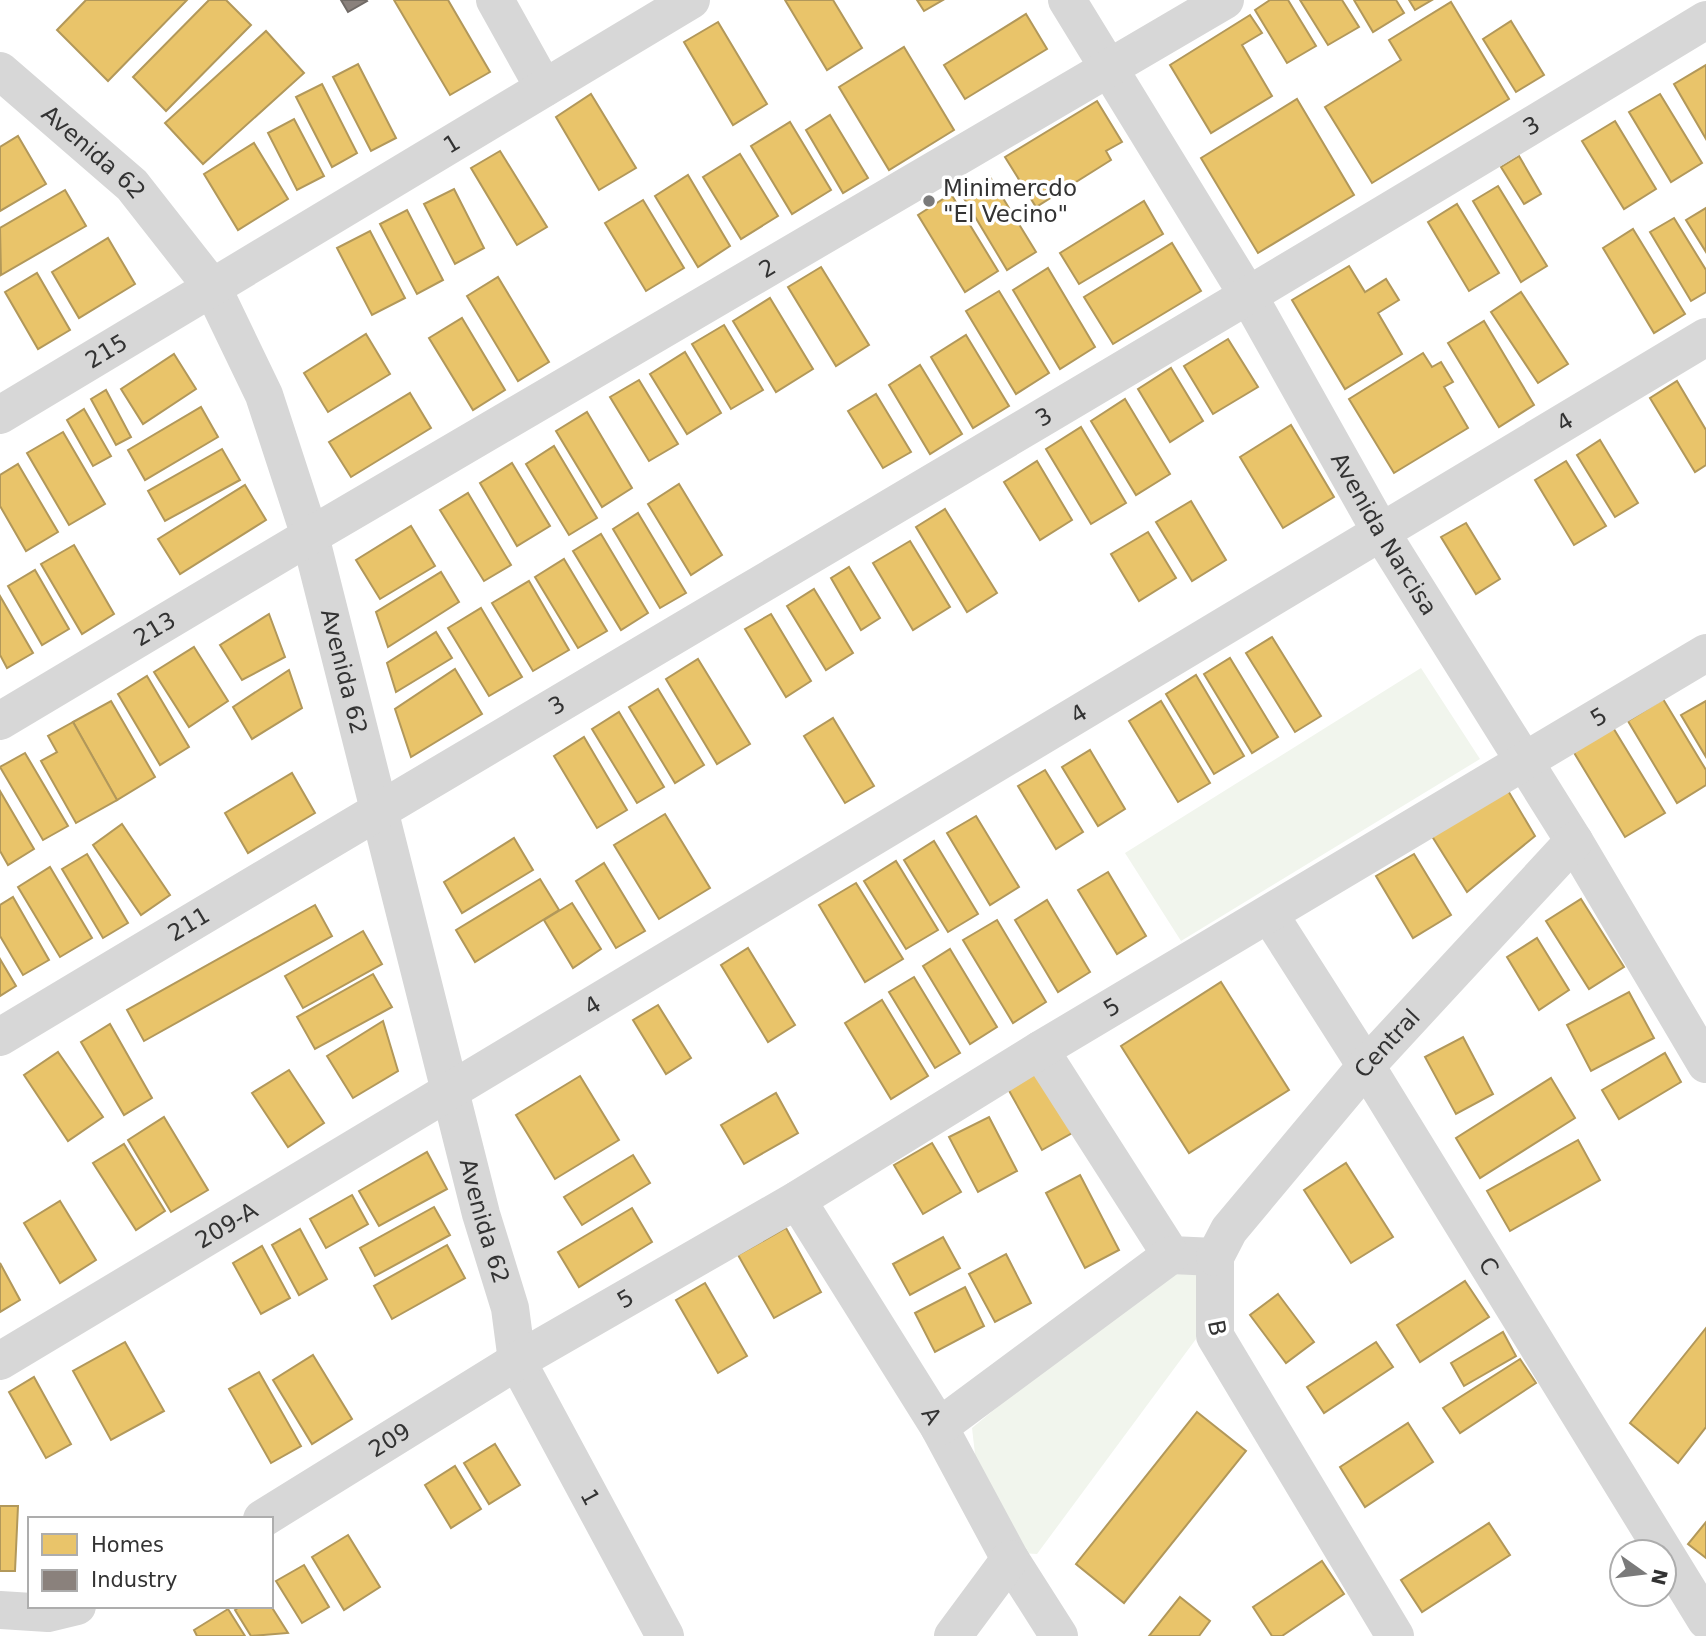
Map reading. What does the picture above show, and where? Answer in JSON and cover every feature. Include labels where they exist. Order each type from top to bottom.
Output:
[{"type":"street","points":[[495,0],[544,88]]},
{"type":"street","name":"1","points":[[212,287],[691,0]]},
{"type":"street","name":"Avenida Narcisa","points":[[1067,0],[1108,71],[1249,297],[1382,534],[1574,841],[1706,1064]]},
{"type":"street","name":"2","points":[[310,536],[1108,71],[1225,0]]},
{"type":"street","name":"3","points":[[379,809],[1249,297],[1706,20]]},
{"type":"street","name":"Avenida 62","points":[[4,80],[132,185],[212,287],[264,395],[310,536],[452,1089],[481,1214],[510,1308],[517,1361]]},
{"type":"street","name":"215","points":[[0,415],[212,287]]},
{"type":"street","name":"4","points":[[452,1089],[1382,534],[1706,337]]},
{"type":"street","name":"213","points":[[0,722],[310,536]]},
{"type":"street","name":"5","points":[[517,1361],[797,1200],[1040,1050],[1706,653]]},
{"type":"street","name":"211","points":[[0,1037],[379,809]]},
{"type":"street","name":"Central","points":[[1215,1257],[1229,1230],[1366,1066],[1574,841]]},
{"type":"street","name":"C","points":[[1269,914],[1366,1066],[1706,1620]]},
{"type":"street","points":[[1040,1050],[1171,1255]]},
{"type":"street","name":"209-A","points":[[0,1361],[452,1089]]},
{"type":"street","name":"A","points":[[797,1200],[939,1427],[1010,1559],[1059,1636]]},
{"type":"street","points":[[939,1427],[1171,1255],[1215,1257]]},
{"type":"street","name":"B","points":[[1215,1257],[1215,1336],[1395,1636]]},
{"type":"street","name":"1","points":[[517,1361],[664,1636]]},
{"type":"street","name":"209","points":[[265,1517],[517,1361]]},
{"type":"street","points":[[953,1636],[1010,1559]]},
{"type":"street","points":[[0,1610],[48,1613],[69,1608]]},
{"type":"shaded area","points":[[1421,668],[1480,759],[1181,941],[1125,853]]},
{"type":"shaded area","points":[[1181,1268],[1201,1275],[1196,1339],[1037,1554],[1020,1553],[978,1480],[972,1428],[1030,1380]]},
{"type":"building: Homes","points":[[86,0],[187,0],[108,81],[57,30]]},
{"type":"building: Homes","points":[[209,0],[226,0],[251,25],[166,111],[133,77]]},
{"type":"building: Homes","points":[[394,0],[448,0],[490,72],[450,95]]},
{"type":"building: Homes","points":[[785,0],[833,0],[862,48],[827,70]]},
{"type":"building: Homes","points":[[917,0],[943,0],[924,11]]},
{"type":"building: Homes","points":[[1270,0],[1288,0],[1316,46],[1287,63],[1255,10]]},
{"type":"building: Homes","points":[[1300,0],[1342,0],[1359,27],[1328,45]]},
{"type":"building: Homes","points":[[1354,0],[1396,0],[1404,13],[1373,32]]},
{"type":"building: Homes","points":[[1409,0],[1432,0],[1415,10]]},
{"type":"building: Homes","points":[[1451,2],[1509,99],[1372,183],[1325,107],[1401,60],[1389,40]]},
{"type":"building: Homes","points":[[1026,14],[1047,49],[965,99],[944,65]]},
{"type":"building: Homes","points":[[1250,15],[1262,33],[1242,45],[1272,96],[1211,133],[1170,65]]},
{"type":"building: Homes","points":[[1511,21],[1544,75],[1516,92],[1483,39]]},
{"type":"building: Homes","points":[[718,22],[767,104],[733,125],[684,42]]},
{"type":"building: Homes","points":[[266,31],[304,73],[203,164],[165,123]]},
{"type":"building: Homes","points":[[904,47],[954,130],[889,170],[839,87]]},
{"type":"building: Homes","points":[[358,64],[396,138],[371,151],[333,77]]},
{"type":"building: Homes","points":[[1706,65],[1706,139],[1674,84]]},
{"type":"building: Homes","points":[[322,84],[357,153],[332,167],[296,97]]},
{"type":"building: Homes","points":[[591,94],[636,168],[599,190],[556,117]]},
{"type":"building: Homes","points":[[1660,94],[1702,163],[1671,182],[1629,112]]},
{"type":"building: Homes","points":[[1297,99],[1354,195],[1258,253],[1201,158]]},
{"type":"building: Homes","points":[[1097,101],[1122,142],[1106,151],[1111,160],[1036,207],[1005,157]]},
{"type":"building: Homes","points":[[830,115],[868,178],[843,193],[806,130]]},
{"type":"building: Homes","points":[[294,119],[324,176],[297,190],[268,133]]},
{"type":"building: Homes","points":[[1615,121],[1656,189],[1624,209],[1582,141]]},
{"type":"building: Homes","points":[[790,122],[831,190],[792,214],[751,146]]},
{"type":"building: Homes","points":[[18,136],[46,184],[0,211],[0,147]]},
{"type":"building: Homes","points":[[254,143],[288,199],[238,230],[204,174]]},
{"type":"building: Homes","points":[[500,151],[547,227],[517,245],[471,168]]},
{"type":"building: Homes","points":[[740,154],[778,216],[741,239],[703,177]]},
{"type":"building: Homes","points":[[1519,156],[1541,194],[1524,204],[1501,167]]},
{"type":"building: Homes","points":[[688,175],[730,246],[698,267],[655,196]]},
{"type":"building: Homes","points":[[990,177],[1036,252],[1007,270],[962,195]]},
{"type":"building: Homes","points":[[1498,186],[1547,266],[1521,282],[1473,201]]},
{"type":"building: Homes","points":[[454,189],[484,248],[455,264],[424,204]]},
{"type":"building: Homes","points":[[65,190],[86,226],[1,275],[0,228]]},
{"type":"building: Homes","points":[[951,194],[998,271],[965,292],[918,215]]},
{"type":"building: Homes","points":[[643,200],[684,268],[646,291],[605,223]]},
{"type":"building: Homes","points":[[1144,201],[1163,234],[1079,284],[1060,253]]},
{"type":"building: Homes","points":[[1457,204],[1499,273],[1469,291],[1428,222]]},
{"type":"building: Homes","points":[[1706,208],[1706,252],[1686,220]]},
{"type":"building: Homes","points":[[407,210],[443,280],[417,294],[380,224]]},
{"type":"building: Homes","points":[[1674,218],[1706,270],[1706,292],[1691,301],[1650,232]]},
{"type":"building: Homes","points":[[1633,229],[1685,314],[1654,333],[1603,248]]},
{"type":"building: Homes","points":[[370,231],[405,298],[372,315],[337,248]]},
{"type":"building: Homes","points":[[108,238],[135,284],[79,318],[52,272]]},
{"type":"building: Homes","points":[[1172,243],[1201,291],[1113,344],[1084,297]]},
{"type":"building: Homes","points":[[1349,266],[1365,292],[1386,279],[1399,300],[1378,313],[1402,354],[1345,389],[1292,300]]},
{"type":"building: Homes","points":[[821,267],[869,345],[836,366],[788,287]]},
{"type":"building: Homes","points":[[1048,268],[1095,347],[1060,369],[1013,290]]},
{"type":"building: Homes","points":[[37,273],[70,330],[38,349],[5,292]]},
{"type":"building: Homes","points":[[498,277],[549,362],[518,381],[467,296]]},
{"type":"building: Homes","points":[[999,291],[1049,373],[1016,394],[966,311]]},
{"type":"building: Homes","points":[[1521,292],[1568,364],[1538,383],[1491,312]]},
{"type":"building: Homes","points":[[770,298],[813,369],[776,392],[733,321]]},
{"type":"building: Homes","points":[[462,318],[505,390],[473,410],[429,338]]},
{"type":"building: Homes","points":[[1484,321],[1534,405],[1499,427],[1448,343]]},
{"type":"building: Homes","points":[[724,325],[763,390],[731,409],[692,344]]},
{"type":"building: Homes","points":[[366,334],[390,374],[328,412],[304,373]]},
{"type":"building: Homes","points":[[966,335],[1009,406],[973,428],[931,357]]},
{"type":"building: Homes","points":[[1228,339],[1258,387],[1213,414],[1184,366]]},
{"type":"building: Homes","points":[[685,352],[721,413],[687,434],[650,374]]},
{"type":"building: Homes","points":[[1423,353],[1432,367],[1441,362],[1453,382],[1444,387],[1468,428],[1394,473],[1349,399]]},
{"type":"building: Homes","points":[[174,354],[196,389],[143,424],[121,389]]},
{"type":"building: Homes","points":[[920,365],[962,434],[930,454],[889,385]]},
{"type":"building: Homes","points":[[1171,368],[1203,421],[1170,442],[1138,389]]},
{"type":"building: Homes","points":[[639,380],[678,444],[649,461],[610,397]]},
{"type":"building: Homes","points":[[1677,381],[1706,430],[1706,465],[1695,472],[1650,398]]},
{"type":"building: Homes","points":[[106,390],[131,437],[116,445],[91,399]]},
{"type":"building: Homes","points":[[410,393],[431,428],[351,477],[329,442]]},
{"type":"building: Homes","points":[[876,394],[911,452],[883,468],[848,411]]},
{"type":"building: Homes","points":[[1125,399],[1170,474],[1136,495],[1091,421]]},
{"type":"building: Homes","points":[[201,407],[218,437],[145,480],[128,450]]},
{"type":"building: Homes","points":[[84,409],[111,456],[93,466],[67,420]]},
{"type":"building: Homes","points":[[587,412],[632,488],[602,507],[556,431]]},
{"type":"building: Homes","points":[[1291,425],[1334,497],[1283,528],[1240,457]]},
{"type":"building: Homes","points":[[1081,427],[1126,503],[1091,524],[1046,449]]},
{"type":"building: Homes","points":[[63,432],[105,504],[69,525],[27,453]]},
{"type":"building: Homes","points":[[1600,440],[1638,503],[1615,517],[1577,455]]},
{"type":"building: Homes","points":[[554,446],[597,518],[569,535],[526,464]]},
{"type":"building: Homes","points":[[222,449],[240,480],[165,521],[148,491]]},
{"type":"building: Homes","points":[[1037,461],[1072,520],[1040,540],[1004,482]]},
{"type":"building: Homes","points":[[1566,461],[1606,526],[1574,545],[1535,480]]},
{"type":"building: Homes","points":[[512,463],[550,526],[517,546],[480,483]]},
{"type":"building: Homes","points":[[18,464],[58,532],[26,551],[0,506],[0,475]]},
{"type":"building: Homes","points":[[679,484],[722,555],[691,575],[648,504]]},
{"type":"building: Homes","points":[[245,485],[266,520],[180,574],[158,539]]},
{"type":"building: Homes","points":[[468,493],[511,565],[484,581],[440,510]]},
{"type":"building: Homes","points":[[1191,501],[1226,560],[1192,581],[1156,522]]},
{"type":"building: Homes","points":[[945,509],[997,593],[967,612],[916,527]]},
{"type":"building: Homes","points":[[638,513],[686,593],[660,608],[613,529]]},
{"type":"building: Homes","points":[[1466,523],[1500,579],[1476,594],[1441,537]]},
{"type":"building: Homes","points":[[411,526],[435,566],[380,599],[356,560]]},
{"type":"building: Homes","points":[[1148,532],[1176,578],[1139,601],[1111,554]]},
{"type":"building: Homes","points":[[601,534],[648,613],[621,630],[573,551]]},
{"type":"building: Homes","points":[[910,541],[950,607],[913,630],[873,563]]},
{"type":"building: Homes","points":[[74,545],[114,614],[82,634],[41,564]]},
{"type":"building: Homes","points":[[564,559],[607,631],[578,648],[535,577]]},
{"type":"building: Homes","points":[[849,567],[880,618],[861,630],[831,578]]},
{"type":"building: Homes","points":[[35,570],[69,629],[42,645],[8,586]]},
{"type":"building: Homes","points":[[441,572],[459,602],[388,647],[376,612]]},
{"type":"building: Homes","points":[[529,581],[569,650],[533,671],[492,603]]},
{"type":"building: Homes","points":[[814,589],[853,653],[826,670],[787,606]]},
{"type":"building: Homes","points":[[0,596],[33,653],[7,668],[0,655]]},
{"type":"building: Homes","points":[[481,608],[522,677],[489,696],[448,628]]},
{"type":"building: Homes","points":[[269,614],[285,657],[242,680],[220,645]]},
{"type":"building: Homes","points":[[771,614],[811,681],[786,697],[745,629]]},
{"type":"building: Homes","points":[[436,632],[452,658],[396,692],[387,663]]},
{"type":"building: Homes","points":[[1272,637],[1321,716],[1295,732],[1246,653]]},
{"type":"building: Homes","points":[[194,647],[228,701],[189,727],[154,672]]},
{"type":"building: Homes","points":[[1230,658],[1278,737],[1252,753],[1204,674]]},
{"type":"building: Homes","points":[[698,659],[750,744],[717,764],[666,679]]},
{"type":"building: Homes","points":[[455,669],[482,714],[411,757],[395,709]]},
{"type":"building: Homes","points":[[289,670],[302,708],[252,739],[233,707]]},
{"type":"building: Homes","points":[[1196,675],[1244,756],[1214,774],[1166,694]]},
{"type":"building: Homes","points":[[147,676],[189,747],[160,765],[118,694]]},
{"type":"building: Homes","points":[[658,689],[704,765],[675,783],[629,707]]},
{"type":"building: Homes","points":[[1663,699],[1706,770],[1706,785],[1677,803],[1628,721]]},
{"type":"building: Homes","points":[[111,701],[155,777],[117,800],[73,722]]},
{"type":"building: Homes","points":[[1161,701],[1210,783],[1178,802],[1129,721]]},
{"type":"building: Homes","points":[[1706,701],[1706,757],[1681,715]]},
{"type":"building: Homes","points":[[619,712],[664,787],[637,803],[592,729]]},
{"type":"building: Homes","points":[[833,718],[874,786],[845,803],[804,736]]},
{"type":"building: Homes","points":[[1609,721],[1665,813],[1625,837],[1570,746]]},
{"type":"building: Homes","points":[[73,722],[117,800],[76,823],[41,761],[57,752],[48,736]]},
{"type":"building: Homes","points":[[584,737],[627,810],[597,828],[554,756]]},
{"type":"building: Homes","points":[[1090,750],[1125,809],[1098,826],[1062,767]]},
{"type":"building: Homes","points":[[25,753],[68,826],[43,840],[0,767]]},
{"type":"building: Homes","points":[[1045,770],[1083,832],[1056,849],[1018,786]]},
{"type":"building: Homes","points":[[292,773],[315,813],[248,853],[225,813]]},
{"type":"building: Homes","points":[[1507,789],[1535,836],[1467,892],[1430,833]]},
{"type":"building: Homes","points":[[0,791],[34,849],[8,865],[0,851]]},
{"type":"building: Homes","points":[[665,814],[710,888],[659,919],[614,845]]},
{"type":"building: Homes","points":[[976,816],[1019,887],[990,905],[947,833]]},
{"type":"building: Homes","points":[[122,824],[170,895],[141,915],[93,845]]},
{"type":"building: Homes","points":[[514,838],[533,870],[462,913],[444,882]]},
{"type":"building: Homes","points":[[934,841],[978,914],[948,932],[904,860]]},
{"type":"building: Homes","points":[[87,854],[128,923],[103,938],[62,869]]},
{"type":"building: Homes","points":[[1414,854],[1451,915],[1413,938],[1376,876]]},
{"type":"building: Homes","points":[[896,861],[938,930],[906,949],[864,881]]},
{"type":"building: Homes","points":[[604,863],[645,931],[616,948],[576,881]]},
{"type":"building: Homes","points":[[50,867],[92,938],[60,957],[18,887]]},
{"type":"building: Homes","points":[[1108,872],[1146,936],[1117,954],[1078,890]]},
{"type":"building: Homes","points":[[540,879],[559,910],[475,962],[456,930]]},
{"type":"building: Homes","points":[[856,883],[903,959],[865,982],[819,905]]},
{"type":"building: Homes","points":[[13,897],[49,960],[23,975],[0,936],[0,905]]},
{"type":"building: Homes","points":[[1581,899],[1624,967],[1589,989],[1546,921]]},
{"type":"building: Homes","points":[[1047,900],[1090,972],[1058,992],[1015,920]]},
{"type":"building: Homes","points":[[572,903],[601,949],[573,968],[544,920]]},
{"type":"building: Homes","points":[[315,905],[332,936],[144,1041],[127,1010]]},
{"type":"building: Homes","points":[[997,920],[1046,1002],[1013,1023],[963,940]]},
{"type":"building: Homes","points":[[363,931],[382,964],[303,1008],[285,976]]},
{"type":"building: Homes","points":[[1537,938],[1569,990],[1539,1010],[1507,957]]},
{"type":"building: Homes","points":[[748,948],[795,1025],[768,1042],[721,965]]},
{"type":"building: Homes","points":[[950,949],[997,1027],[970,1044],[923,966]]},
{"type":"building: Homes","points":[[0,959],[16,986],[0,996]]},
{"type":"building: Homes","points":[[373,974],[392,1007],[315,1049],[297,1017]]},
{"type":"building: Homes","points":[[914,977],[960,1053],[935,1068],[889,992]]},
{"type":"building: Homes","points":[[1221,982],[1289,1090],[1189,1153],[1121,1046]]},
{"type":"building: Homes","points":[[1629,992],[1654,1038],[1591,1071],[1567,1025]]},
{"type":"building: Homes","points":[[882,1000],[928,1076],[891,1099],[845,1023]]},
{"type":"building: Homes","points":[[658,1005],[691,1058],[666,1074],[633,1020]]},
{"type":"building: Homes","points":[[383,1021],[398,1071],[353,1098],[327,1056]]},
{"type":"building: Homes","points":[[110,1024],[152,1098],[124,1115],[81,1042]]},
{"type":"building: Homes","points":[[1463,1037],[1493,1094],[1456,1114],[1425,1057]]},
{"type":"building: Homes","points":[[58,1052],[103,1117],[68,1141],[24,1075]]},
{"type":"building: Homes","points":[[1665,1053],[1681,1082],[1619,1119],[1602,1090]]},
{"type":"building: Homes","points":[[289,1070],[324,1123],[288,1147],[252,1093]]},
{"type":"building: Homes","points":[[1036,1070],[1072,1133],[1042,1150],[1007,1087]]},
{"type":"building: Homes","points":[[580,1076],[619,1140],[555,1179],[516,1115]]},
{"type":"building: Homes","points":[[1551,1078],[1575,1118],[1480,1178],[1456,1138]]},
{"type":"building: Homes","points":[[776,1093],[798,1133],[744,1164],[721,1125]]},
{"type":"building: Homes","points":[[164,1117],[208,1190],[171,1212],[128,1140]]},
{"type":"building: Homes","points":[[989,1117],[1017,1171],[978,1192],[949,1137]]},
{"type":"building: Homes","points":[[1578,1140],[1600,1180],[1510,1231],[1487,1191]]},
{"type":"building: Homes","points":[[932,1143],[961,1192],[923,1214],[894,1165]]},
{"type":"building: Homes","points":[[124,1144],[165,1211],[136,1230],[93,1163]]},
{"type":"building: Homes","points":[[427,1152],[447,1189],[379,1226],[359,1191]]},
{"type":"building: Homes","points":[[633,1155],[650,1183],[582,1225],[564,1197]]},
{"type":"building: Homes","points":[[1346,1163],[1393,1237],[1351,1263],[1304,1190]]},
{"type":"building: Homes","points":[[1080,1175],[1119,1250],[1085,1268],[1046,1193]]},
{"type":"building: Homes","points":[[352,1195],[368,1224],[326,1248],[310,1219]]},
{"type":"building: Homes","points":[[60,1201],[96,1260],[60,1283],[24,1223]]},
{"type":"building: Homes","points":[[434,1207],[450,1235],[375,1276],[360,1248]]},
{"type":"building: Homes","points":[[632,1208],[652,1242],[579,1287],[558,1252]]},
{"type":"building: Homes","points":[[786,1228],[821,1292],[774,1318],[738,1255]]},
{"type":"building: Homes","points":[[300,1229],[327,1279],[299,1295],[272,1245]]},
{"type":"building: Homes","points":[[943,1237],[960,1268],[910,1295],[893,1264]]},
{"type":"building: Homes","points":[[447,1245],[465,1278],[392,1319],[374,1286]]},
{"type":"building: Homes","points":[[262,1246],[290,1298],[261,1314],[233,1263]]},
{"type":"building: Homes","points":[[1006,1254],[1031,1303],[995,1322],[969,1274]]},
{"type":"building: Homes","points":[[0,1263],[20,1300],[0,1312]]},
{"type":"building: Homes","points":[[1465,1281],[1489,1317],[1420,1362],[1397,1325]]},
{"type":"building: Homes","points":[[705,1283],[747,1356],[718,1373],[676,1300]]},
{"type":"building: Homes","points":[[965,1287],[984,1326],[935,1352],[915,1313]]},
{"type":"building: Homes","points":[[1278,1294],[1314,1342],[1286,1363],[1250,1315]]},
{"type":"building: Homes","points":[[1706,1328],[1706,1427],[1678,1463],[1630,1423]]},
{"type":"building: Homes","points":[[1503,1332],[1516,1356],[1464,1386],[1451,1363]]},
{"type":"building: Homes","points":[[125,1342],[164,1411],[111,1440],[73,1371]]},
{"type":"building: Homes","points":[[1376,1342],[1393,1367],[1324,1413],[1307,1387]]},
{"type":"building: Homes","points":[[313,1355],[352,1419],[312,1444],[273,1380]]},
{"type":"building: Homes","points":[[1520,1359],[1536,1383],[1460,1433],[1443,1408]]},
{"type":"building: Homes","points":[[259,1372],[301,1446],[271,1463],[229,1389]]},
{"type":"building: Homes","points":[[34,1377],[71,1444],[46,1458],[9,1392]]},
{"type":"building: Homes","points":[[1197,1412],[1246,1451],[1124,1603],[1076,1564]]},
{"type":"building: Homes","points":[[1408,1423],[1433,1462],[1365,1507],[1340,1467]]},
{"type":"building: Homes","points":[[495,1444],[520,1485],[489,1504],[464,1463]]},
{"type":"building: Homes","points":[[455,1466],[481,1509],[451,1528],[425,1485]]},
{"type":"building: Homes","points":[[0,1506],[18,1506],[15,1571],[0,1571]]},
{"type":"building: Homes","points":[[1706,1522],[1706,1558],[1688,1544]]},
{"type":"building: Homes","points":[[1489,1523],[1510,1555],[1422,1612],[1401,1580]]},
{"type":"building: Homes","points":[[348,1535],[380,1587],[344,1610],[312,1557]]},
{"type":"building: Homes","points":[[1322,1561],[1344,1594],[1282,1636],[1272,1636],[1253,1607]]},
{"type":"building: Homes","points":[[304,1565],[329,1607],[302,1623],[276,1581]]},
{"type":"building: Homes","points":[[1180,1597],[1210,1621],[1199,1636],[1149,1636]]},
{"type":"building: Homes","points":[[272,1608],[288,1633],[251,1636],[235,1610]]},
{"type":"building: Homes","points":[[228,1609],[245,1636],[197,1636],[194,1630]]},
{"type":"building: Industry","points":[[341,0],[366,0],[367,1],[348,12]]},
{"type":"place","name":"Minimercdo \"El Vecino\"","points":[[929,201]]}]
